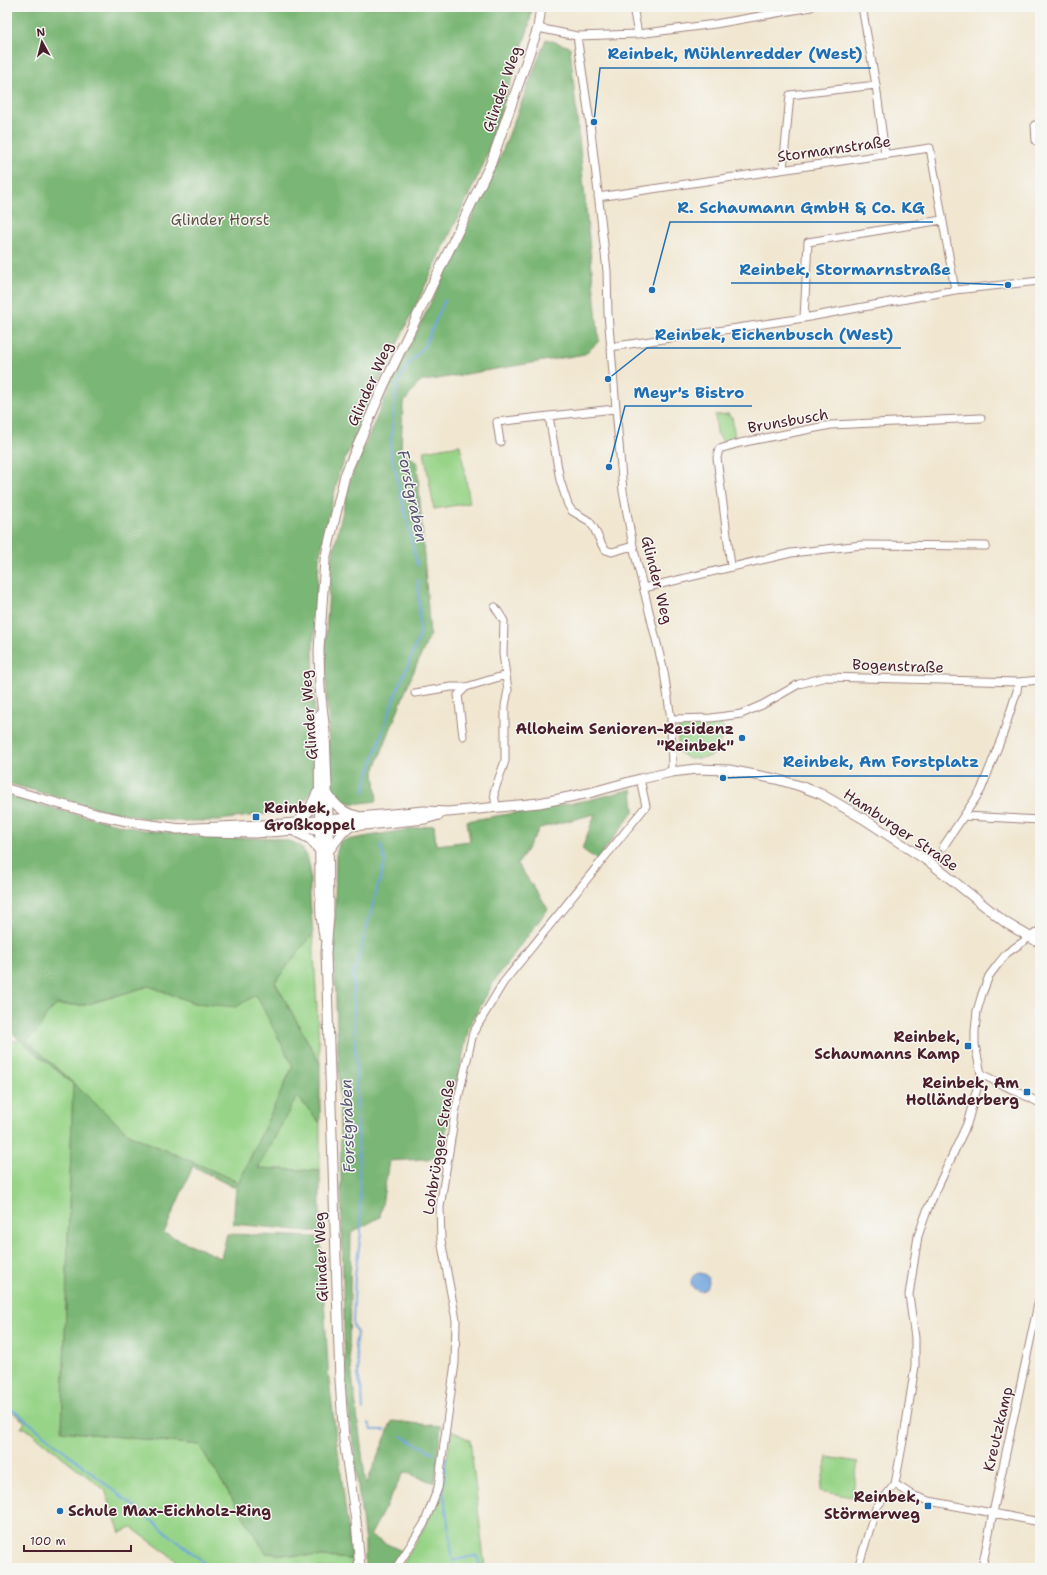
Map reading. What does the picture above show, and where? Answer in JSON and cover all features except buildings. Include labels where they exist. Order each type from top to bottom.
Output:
[{"type":"main road","name":"Glinder Weg","points":[[360,1564],[356,1521],[344,1440],[340,1380],[326,953],[321,916],[323,791],[318,733],[320,688],[319,650],[325,560],[345,475],[384,384],[491,163],[538,28],[541,7]]},
{"type":"main road","name":"Hamburger Straße","points":[[7,789],[98,816],[137,823],[225,834],[323,824],[364,817],[424,811],[448,812],[562,800],[672,772],[708,769],[756,774],[800,786],[821,794],[864,819],[932,864],[1006,923],[1028,938],[1040,943]]},
{"type":"main road","points":[[351,826],[323,851],[295,826],[308,812],[323,791],[342,810],[352,815],[364,817]]},
{"type":"main road","name":"Hamburger Straße","points":[[323,824],[351,826],[425,819],[448,812]]},
{"type":"street","points":[[633,7],[638,34]]},
{"type":"street","points":[[538,28],[577,36],[638,34],[715,24],[781,10],[812,7]]},
{"type":"street","points":[[862,7],[876,85],[885,154]]},
{"type":"street","name":"Glinder Weg","points":[[577,36],[590,123],[607,271],[610,348],[623,491],[633,546],[664,672],[671,719],[672,772]]},
{"type":"street","points":[[783,169],[790,96],[876,85]]},
{"type":"street","points":[[1036,141],[1034,125],[1040,124]]},
{"type":"street","name":"Stormarnstraße","points":[[598,197],[930,148],[955,290]]},
{"type":"street","points":[[804,318],[808,242],[942,220]]},
{"type":"street","points":[[610,348],[804,318],[955,290],[1040,281]]},
{"type":"street","points":[[500,442],[497,422],[615,409]]},
{"type":"street","points":[[549,416],[560,480],[568,506],[589,521],[606,550],[612,552],[633,546]]},
{"type":"street","name":"Brunsbusch","points":[[731,566],[717,458],[719,449],[740,443],[831,425],[981,418]]},
{"type":"street","points":[[644,588],[731,566],[791,553],[862,545],[986,546]]},
{"type":"street","points":[[495,607],[504,621],[503,654],[508,690],[505,706],[505,761],[494,792],[496,807]]},
{"type":"street","points":[[415,692],[451,687],[466,687],[506,675]]},
{"type":"street","name":"Bogenstraße","points":[[671,719],[735,716],[748,712],[799,684],[826,677],[1018,682],[1040,680]]},
{"type":"street","points":[[943,847],[981,790],[1003,734],[1017,691],[1018,682]]},
{"type":"street","points":[[463,736],[458,695],[466,687]]},
{"type":"street","name":"Lohbrügger Straße","points":[[396,1568],[424,1524],[438,1488],[455,1364],[456,1334],[456,1320],[441,1240],[440,1207],[456,1108],[473,1033],[503,983],[646,806],[640,779]]},
{"type":"street","points":[[964,816],[1040,820]]},
{"type":"street","points":[[858,1568],[876,1508],[895,1484],[906,1430],[915,1366],[915,1338],[909,1295],[918,1236],[928,1208],[967,1124],[981,1074],[976,1051],[975,1031],[977,1011],[989,976],[998,964],[1008,953],[1040,930]]},
{"type":"street","points":[[981,1074],[1040,1103]]},
{"type":"street","name":"Kreutzkamp","points":[[982,1568],[1040,1295]]},
{"type":"street","points":[[895,1484],[912,1495],[929,1501],[1040,1522]]},
{"type":"green space","name":"Glinder Horst","points":[[7,7],[532,7],[529,26],[485,161],[379,382],[339,473],[319,559],[313,650],[316,787],[301,805],[281,812],[212,821],[178,821],[145,818],[104,810],[7,783]]},
{"type":"green space","points":[[546,39],[570,47],[599,341],[585,354],[419,382],[403,404],[401,449],[417,463],[430,635],[409,682],[374,771],[377,801],[350,803],[340,797],[330,784],[325,650],[331,561],[351,477],[390,387],[497,165]]},
{"type":"green space","points":[[729,414],[729,417],[732,417],[735,439],[723,442],[717,433],[715,415]]},
{"type":"green space","points":[[460,445],[470,503],[434,509],[424,451]]},
{"type":"green space","points":[[720,723],[724,729],[717,750],[714,754],[705,757],[688,759],[679,752],[677,730],[685,724]]},
{"type":"green space","points":[[632,789],[634,811],[597,860],[582,849],[595,814],[540,828],[518,864],[548,909],[496,978],[469,1027],[440,1158],[389,1161],[380,1217],[351,1233],[349,1351],[366,1485],[392,1421],[441,1426],[435,1483],[404,1472],[370,1536],[402,1551],[391,1568],[365,1568],[365,1543],[345,1378],[339,1079],[334,950],[336,855],[340,841],[434,825],[436,845],[470,841],[467,821],[589,800]]},
{"type":"green space","points":[[7,795],[62,811],[143,830],[222,838],[274,838],[293,842],[302,848],[307,856],[310,868],[310,899],[313,933],[275,982],[320,1064],[320,1123],[297,1096],[258,1168],[320,1171],[320,1232],[233,1224],[236,1186],[233,1187],[193,1166],[164,1233],[221,1258],[227,1234],[320,1237],[329,1381],[352,1559],[266,1553],[199,1445],[62,1431],[73,1084],[7,1029]],"holes":[[[149,986],[194,1003],[236,1007],[256,995],[293,1066],[239,1182],[130,1135],[27,1041],[39,1029],[46,1016],[56,1005],[85,1005]]]},
{"type":"green space","points":[[313,933],[320,1064],[275,982]]},
{"type":"green space","points":[[149,986],[194,1003],[256,994],[293,1066],[239,1182],[130,1135],[73,1084],[62,1431],[199,1445],[266,1553],[352,1559],[352,1568],[187,1568],[132,1528],[120,1533],[105,1490],[25,1428],[21,1428],[25,1422],[7,1408],[7,1042],[20,1040],[70,1081],[27,1041],[39,1029],[46,1016],[56,1005],[85,1005]]},
{"type":"green space","points":[[297,1095],[320,1123],[320,1171],[258,1168]]},
{"type":"green space","points":[[452,1431],[470,1440],[485,1568],[401,1568],[438,1503]]},
{"type":"green space","points":[[827,1457],[858,1462],[852,1497],[820,1491]]},
{"type":"water","points":[[700,1273],[706,1276],[709,1282],[706,1288],[700,1291],[694,1288],[691,1282],[694,1276]]},
{"type":"waterway","name":"Forstgraben","points":[[417,565],[390,448],[397,385],[409,363],[424,347],[445,300]]},
{"type":"waterway","name":"Forstgraben","points":[[364,792],[370,769],[393,701],[420,635],[418,580]]},
{"type":"waterway","name":"Forstgraben","points":[[363,1410],[362,1391],[358,1376],[355,1346],[357,1333],[353,1325],[355,1275],[361,1233],[353,977],[385,861],[380,844]]},
{"type":"waterway","points":[[7,1405],[211,1568]]},
{"type":"waterway","name":"Forstgraben","points":[[369,1423],[372,1430],[385,1430]]},
{"type":"waterway","name":"Forstgraben","points":[[401,1436],[434,1453]]},
{"type":"waterway","name":"Forstgraben","points":[[446,1457],[443,1487],[453,1561],[477,1555],[481,1568]]},
{"type":"place","name":"Reinbek, Mühlenredder (West)","points":[[594,122]]},
{"type":"place","name":"Reinbek, Stormarnstraße","points":[[1008,285]]},
{"type":"place","name":"R. Schaumann GmbH & Co. KG","points":[[652,290]]},
{"type":"place","name":"Reinbek, Eichenbusch (West)","points":[[608,379]]},
{"type":"place","name":"Meyr's Bistro","points":[[609,467]]},
{"type":"place","name":"Alloheim Senioren-Residenz \"Reinbek\"","points":[[742,738]]},
{"type":"place","name":"Reinbek, Am Forstplatz","points":[[723,778]]},
{"type":"place","name":"Reinbek, Großkoppel","points":[[256,817]]},
{"type":"place","name":"Reinbek, Schaumanns Kamp","points":[[968,1046]]},
{"type":"place","name":"Reinbek, Am Holländerberg","points":[[1027,1092]]},
{"type":"place","name":"Reinbek, Störmerweg","points":[[928,1506]]},
{"type":"place","name":"Schule Max-Eichholz-Ring","points":[[60,1511]]}]
